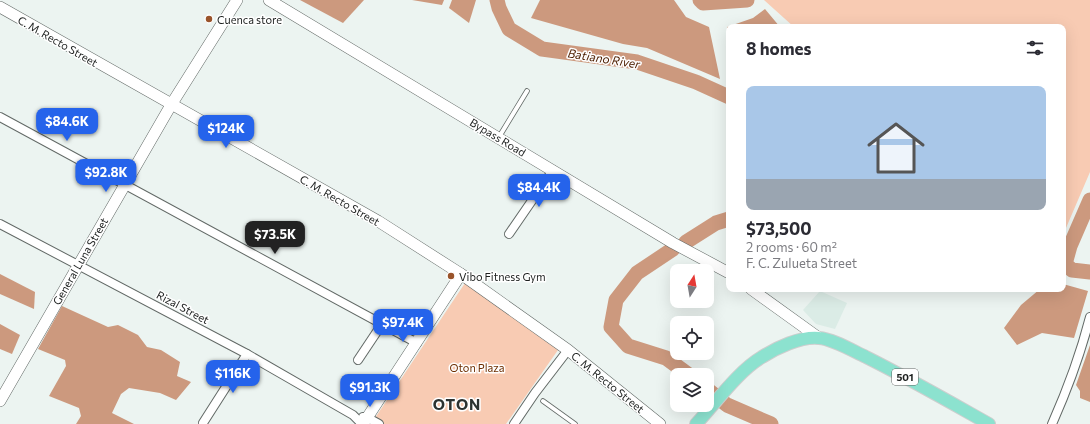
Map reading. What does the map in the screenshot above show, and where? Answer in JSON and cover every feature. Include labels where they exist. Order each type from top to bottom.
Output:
[{"type":"main road","name":"General Luna Street","points":[[1,396],[171,105],[237,0]]},
{"type":"main road","name":"Bypass Road","points":[[269,0],[673,243],[726,271]]},
{"type":"main road","name":"C. M. Recto Street","points":[[0,7],[378,221],[461,274],[568,350],[660,424]]},
{"type":"main road","points":[[364,422],[461,274]]},
{"type":"main road","points":[[755,292],[818,338]]},
{"type":"main road","name":"501","points":[[696,424],[725,391],[760,358],[793,342],[803,339],[818,338],[842,346],[896,372],[989,424]]},
{"type":"street","points":[[0,117],[417,343]]},
{"type":"street","points":[[509,234],[553,170]]},
{"type":"street","name":"Rizal Street","points":[[0,224],[79,264],[248,354],[353,414],[364,422],[379,424]]},
{"type":"street","points":[[1052,424],[1067,391],[1081,351],[1090,317]]},
{"type":"street","points":[[358,360],[382,324]]},
{"type":"street","points":[[514,424],[535,393],[568,350]]},
{"type":"street","points":[[203,423],[248,354]]},
{"type":"lane","points":[[499,137],[527,91]]},
{"type":"lane","points":[[543,401],[575,424]]},
{"type":"shaded area","points":[[300,0],[364,0],[343,23]]},
{"type":"shaded area","points":[[412,0],[444,0],[442,5]]},
{"type":"shaded area","points":[[452,0],[476,0],[469,23],[449,8]]},
{"type":"shaded area","points":[[540,0],[674,0],[686,17],[709,27],[720,79],[647,48],[623,44],[531,18]]},
{"type":"shaded area","points":[[765,9],[778,24],[736,24],[753,18]]},
{"type":"shaded area","points":[[0,274],[35,292],[34,309],[0,294]]},
{"type":"shaded area","points":[[1066,285],[1088,291],[1074,338],[1042,333],[1017,345],[1004,328],[1021,305],[1036,292],[1066,292]]},
{"type":"shaded area","points":[[819,292],[847,303],[835,329],[816,324],[803,310]]},
{"type":"shaded area","points":[[62,306],[108,327],[118,325],[138,335],[147,347],[161,350],[180,362],[177,376],[191,382],[176,400],[160,393],[129,388],[121,394],[112,413],[134,424],[76,424],[81,416],[79,408],[49,396],[66,366],[65,360],[38,349]]},
{"type":"shaded area","points":[[0,324],[20,335],[12,354],[0,349]]},
{"type":"shaded area","points":[[1090,345],[1090,402],[1080,398],[1080,391],[1076,385]]},
{"type":"green space","points":[[764,0],[1090,0],[1090,172],[1066,228],[1066,24],[791,24]]},
{"type":"green space","name":"Oton Plaza","points":[[465,283],[558,350],[506,424],[371,424]]},
{"type":"waterway","name":"Batiano River","points":[[497,0],[499,8],[509,29],[542,49],[637,62],[696,82],[726,96]]},
{"type":"waterway","name":"Batiano River","points":[[700,0],[703,3],[747,0]]},
{"type":"waterway","points":[[1066,260],[1070,246],[1090,200]]},
{"type":"waterway","name":"Batiano River","points":[[686,242],[716,223],[726,220]]},
{"type":"waterway","name":"Batiano River","points":[[673,249],[637,273],[616,300],[611,327],[628,346],[666,358],[680,368]]},
{"type":"waterway","points":[[1066,265],[1072,270],[1090,272]]},
{"type":"waterway","name":"Batiano River","points":[[714,395],[727,405],[771,424]]},
{"type":"place","name":"Cuenca store","points":[[209,19]]},
{"type":"place","name":"Vibo Fitness Gym","points":[[451,276]]},
{"type":"district","name":"OTON","points":[[457,404]]}]
